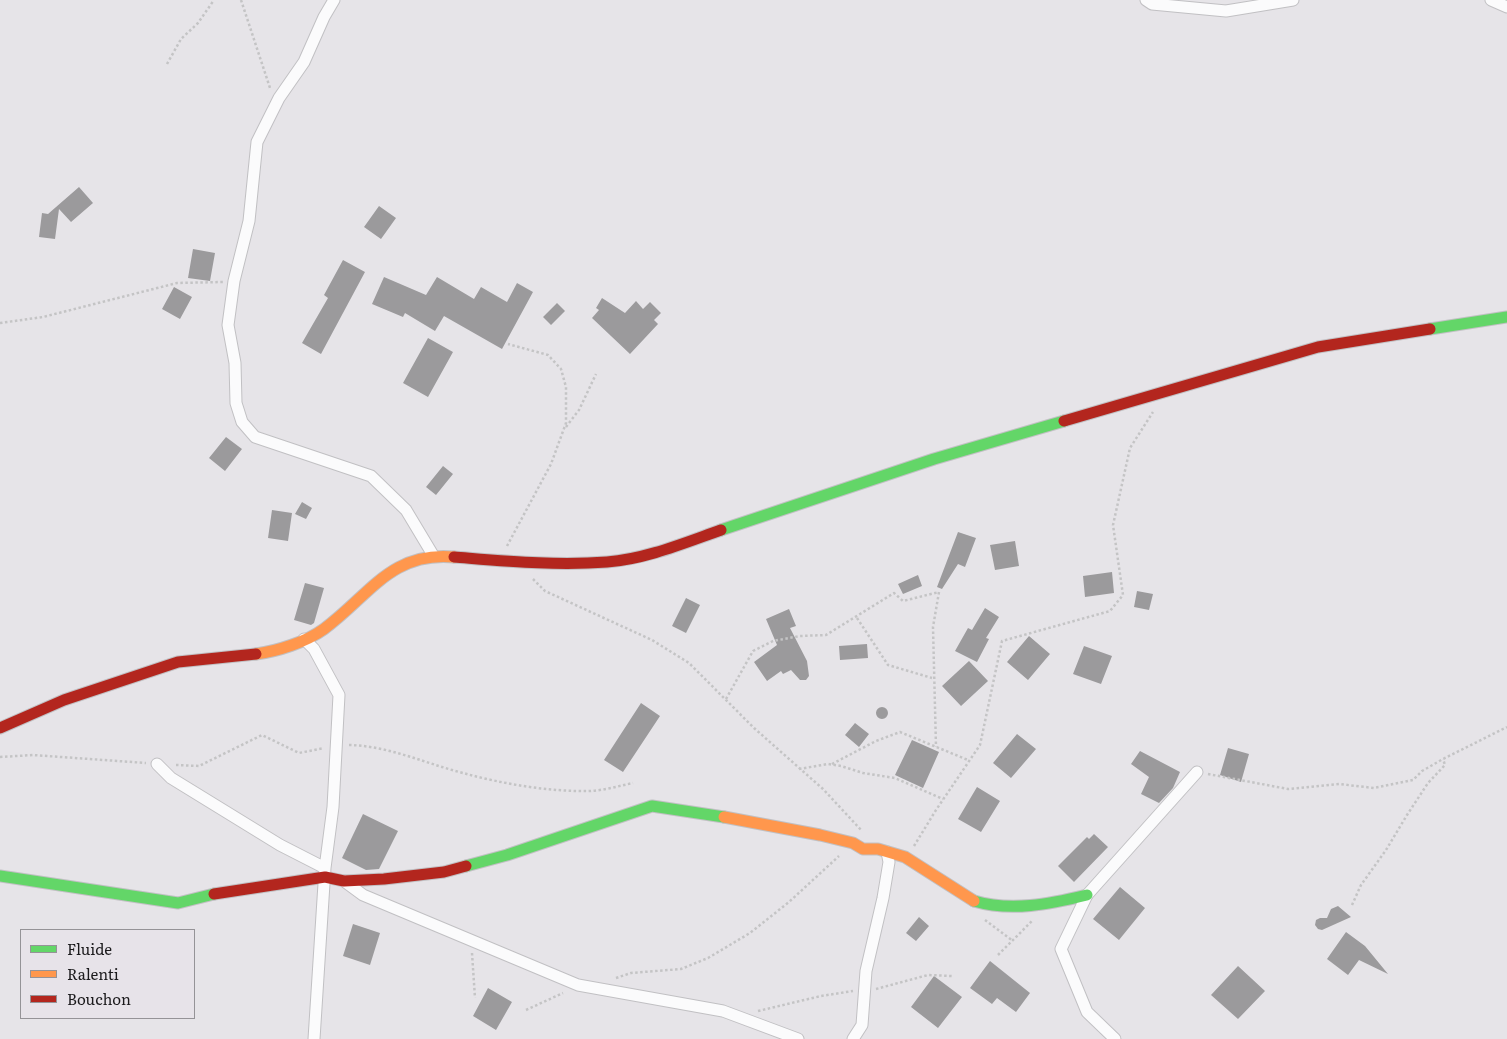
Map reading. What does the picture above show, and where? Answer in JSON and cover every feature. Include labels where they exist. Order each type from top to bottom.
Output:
[{"type":"street","points":[[334,0],[324,17],[304,62],[279,98],[257,142],[249,221],[234,282],[228,325],[235,363],[236,403],[242,422],[255,437],[371,476],[406,510],[433,554]]},
{"type":"street","points":[[1146,0],[1152,4],[1226,12],[1293,0]]},
{"type":"street","points":[[1492,0],[1507,7]]},
{"type":"street","points":[[0,728],[64,700],[178,662],[273,652],[323,630],[388,574],[409,561],[433,554],[539,564],[608,562],[650,554],[934,459],[1318,347],[1507,317]]},
{"type":"street","points":[[304,639],[314,649],[339,695],[333,807],[325,873],[314,1039]]},
{"type":"street","points":[[157,764],[171,778],[325,873],[344,880],[363,895],[578,985],[723,1012],[798,1039]]},
{"type":"street","points":[[1115,1039],[1087,1012],[1061,949],[1086,895],[1197,772]]},
{"type":"street","points":[[344,880],[384,880],[444,872],[516,852],[652,806],[711,814],[853,843],[863,849],[882,850],[905,856],[971,900],[991,906],[1047,905],[1086,895]]},
{"type":"street","points":[[853,1039],[862,1025],[866,971],[889,862],[882,850]]},
{"type":"street","points":[[0,876],[178,903],[224,892],[277,886],[325,873]]},
{"type":"path","points":[[166,64],[181,39],[198,23],[214,0]]},
{"type":"path","points":[[241,0],[272,93],[279,98]]},
{"type":"path","points":[[0,323],[43,317],[177,283],[234,282]]},
{"type":"path","points":[[499,560],[551,464],[566,423],[566,387],[562,369],[548,355],[508,344]]},
{"type":"path","points":[[563,430],[579,410],[596,374]]},
{"type":"path","points":[[905,856],[916,844],[968,760],[980,745],[1002,641],[1110,611],[1123,594],[1113,525],[1130,448],[1165,392]]},
{"type":"path","points":[[513,561],[545,591],[652,640],[689,663],[799,769],[829,795],[882,850]]},
{"type":"path","points":[[726,699],[753,651],[773,642],[800,636],[826,635],[894,593],[903,601],[939,592],[932,627],[932,678],[936,746]]},
{"type":"path","points":[[856,618],[888,665],[932,678]]},
{"type":"path","points":[[1197,772],[1288,789],[1339,784],[1374,788],[1413,780],[1443,759],[1507,727]]},
{"type":"path","points":[[831,765],[876,741],[900,732],[968,760]]},
{"type":"path","points":[[0,757],[33,755],[199,766],[262,735],[299,753],[337,745],[370,746],[395,751],[462,773],[534,786],[593,791],[633,783]]},
{"type":"path","points":[[1352,905],[1361,885],[1386,850],[1428,783],[1445,765],[1443,759]]},
{"type":"path","points":[[799,769],[831,765],[872,775],[895,778],[943,799]]},
{"type":"path","points":[[615,979],[631,973],[681,969],[708,958],[750,933],[789,902],[853,843]]},
{"type":"path","points":[[998,955],[1047,905]]},
{"type":"path","points":[[464,938],[472,955],[475,998]]},
{"type":"path","points":[[734,1016],[836,993],[864,991],[902,984],[928,975],[952,976]]},
{"type":"path","points":[[526,1010],[578,985]]},
{"type":"building","points":[[79,187],[93,203],[71,222],[59,209],[55,239],[39,237],[42,213],[48,214]]},
{"type":"building","points":[[379,206],[396,218],[381,239],[364,227]]},
{"type":"building","points":[[193,249],[215,253],[210,281],[188,278]]},
{"type":"building","points":[[343,260],[365,272],[321,354],[302,343],[328,298],[324,295]]},
{"type":"building","points":[[384,277],[426,295],[437,277],[474,299],[481,287],[507,302],[517,283],[533,292],[502,349],[444,316],[435,331],[405,313],[403,317],[372,304]]},
{"type":"building","points":[[174,287],[192,297],[180,319],[162,309]]},
{"type":"building","points":[[602,298],[625,313],[636,301],[643,309],[650,302],[661,313],[654,320],[658,324],[630,354],[592,318],[599,310],[596,308]]},
{"type":"building","points":[[557,303],[565,311],[551,325],[543,317]]},
{"type":"building","points":[[428,338],[453,352],[428,397],[403,383]]},
{"type":"building","points":[[226,437],[242,449],[225,471],[209,458]]},
{"type":"building","points":[[443,466],[453,474],[436,495],[426,487]]},
{"type":"building","points":[[302,502],[312,508],[306,519],[295,514]]},
{"type":"building","points":[[272,510],[292,513],[288,541],[268,538]]},
{"type":"building","points":[[958,532],[976,538],[965,567],[958,564],[942,589],[937,587]]},
{"type":"building","points":[[1015,541],[1019,566],[995,570],[990,545]]},
{"type":"building","points":[[1112,572],[1114,593],[1085,597],[1083,576]]},
{"type":"building","points":[[918,575],[922,586],[903,594],[898,584]]},
{"type":"building","points":[[305,583],[324,588],[314,623],[311,625],[294,620]]},
{"type":"building","points":[[1137,591],[1153,594],[1149,610],[1134,607]]},
{"type":"building","points":[[686,598],[700,605],[686,633],[672,626]]},
{"type":"building","points":[[985,608],[999,617],[986,638],[989,639],[977,662],[955,651],[968,628],[972,630]]},
{"type":"building","points":[[789,609],[796,626],[790,628],[807,661],[809,676],[806,680],[800,680],[791,670],[783,674],[781,671],[767,681],[754,662],[777,645],[766,619]]},
{"type":"building","points":[[1029,636],[1050,654],[1028,680],[1007,662]]},
{"type":"building","points":[[867,644],[868,658],[840,660],[839,646]]},
{"type":"building","points":[[1084,646],[1112,656],[1101,684],[1073,674]]},
{"type":"building","points":[[969,661],[988,681],[961,706],[942,686]]},
{"type":"building","points":[[641,703],[660,716],[623,772],[604,760]]},
{"type":"building","points":[[882,707],[888,713],[882,719],[876,713]]},
{"type":"building","points":[[855,723],[869,734],[859,747],[845,735]]},
{"type":"building","points":[[1017,734],[1036,749],[1011,778],[993,763]]},
{"type":"building","points":[[912,740],[939,752],[923,788],[895,775]]},
{"type":"building","points":[[1228,748],[1249,754],[1241,782],[1220,775]]},
{"type":"building","points":[[1140,751],[1180,772],[1173,788],[1159,803],[1141,794],[1149,777],[1131,764]]},
{"type":"building","points":[[977,787],[1000,801],[981,832],[958,819]]},
{"type":"building","points":[[363,814],[398,831],[379,869],[366,870],[342,858]]},
{"type":"building","points":[[1094,834],[1108,847],[1074,882],[1058,866],[1087,837],[1089,839]]},
{"type":"building","points":[[1120,887],[1145,908],[1119,940],[1093,919]]},
{"type":"building","points":[[1338,906],[1351,917],[1322,930],[1318,929],[1315,925],[1316,920],[1327,918],[1331,909]]},
{"type":"building","points":[[919,917],[929,926],[916,941],[906,933]]},
{"type":"building","points":[[353,924],[380,933],[370,965],[343,956]]},
{"type":"building","points":[[1346,932],[1365,946],[1388,974],[1359,960],[1348,975],[1327,959]]},
{"type":"building","points":[[990,961],[1030,993],[1016,1012],[997,998],[992,1004],[970,988]]},
{"type":"building","points":[[1238,966],[1265,991],[1238,1019],[1211,995]]},
{"type":"building","points":[[934,976],[962,997],[938,1028],[911,1007]]},
{"type":"building","points":[[488,988],[512,1002],[496,1030],[473,1016]]},
{"type":"traffic: fast","points":[[1430,329],[1507,317]]},
{"type":"traffic: fast","points":[[721,530],[934,459],[1064,421]]},
{"type":"traffic: fast","points":[[466,866],[507,855],[652,806],[724,817]]},
{"type":"traffic: fast","points":[[0,876],[178,903],[214,894]]},
{"type":"traffic: fast","points":[[974,901],[1002,906],[1030,906],[1087,895]]},
{"type":"traffic: slow","points":[[256,654],[292,645],[317,634],[382,578],[397,568],[413,561],[432,557],[454,557]]},
{"type":"traffic: slow","points":[[724,817],[820,835],[853,843],[863,849],[878,849],[905,857],[974,901]]},
{"type":"traffic: jam","points":[[1064,421],[1318,347],[1430,329]]},
{"type":"traffic: jam","points":[[454,557],[550,563],[607,562],[636,558],[721,530]]},
{"type":"traffic: jam","points":[[0,728],[64,700],[178,662],[256,654]]},
{"type":"traffic: jam","points":[[214,894],[325,877],[344,881],[384,879],[444,872],[466,866]]}]
